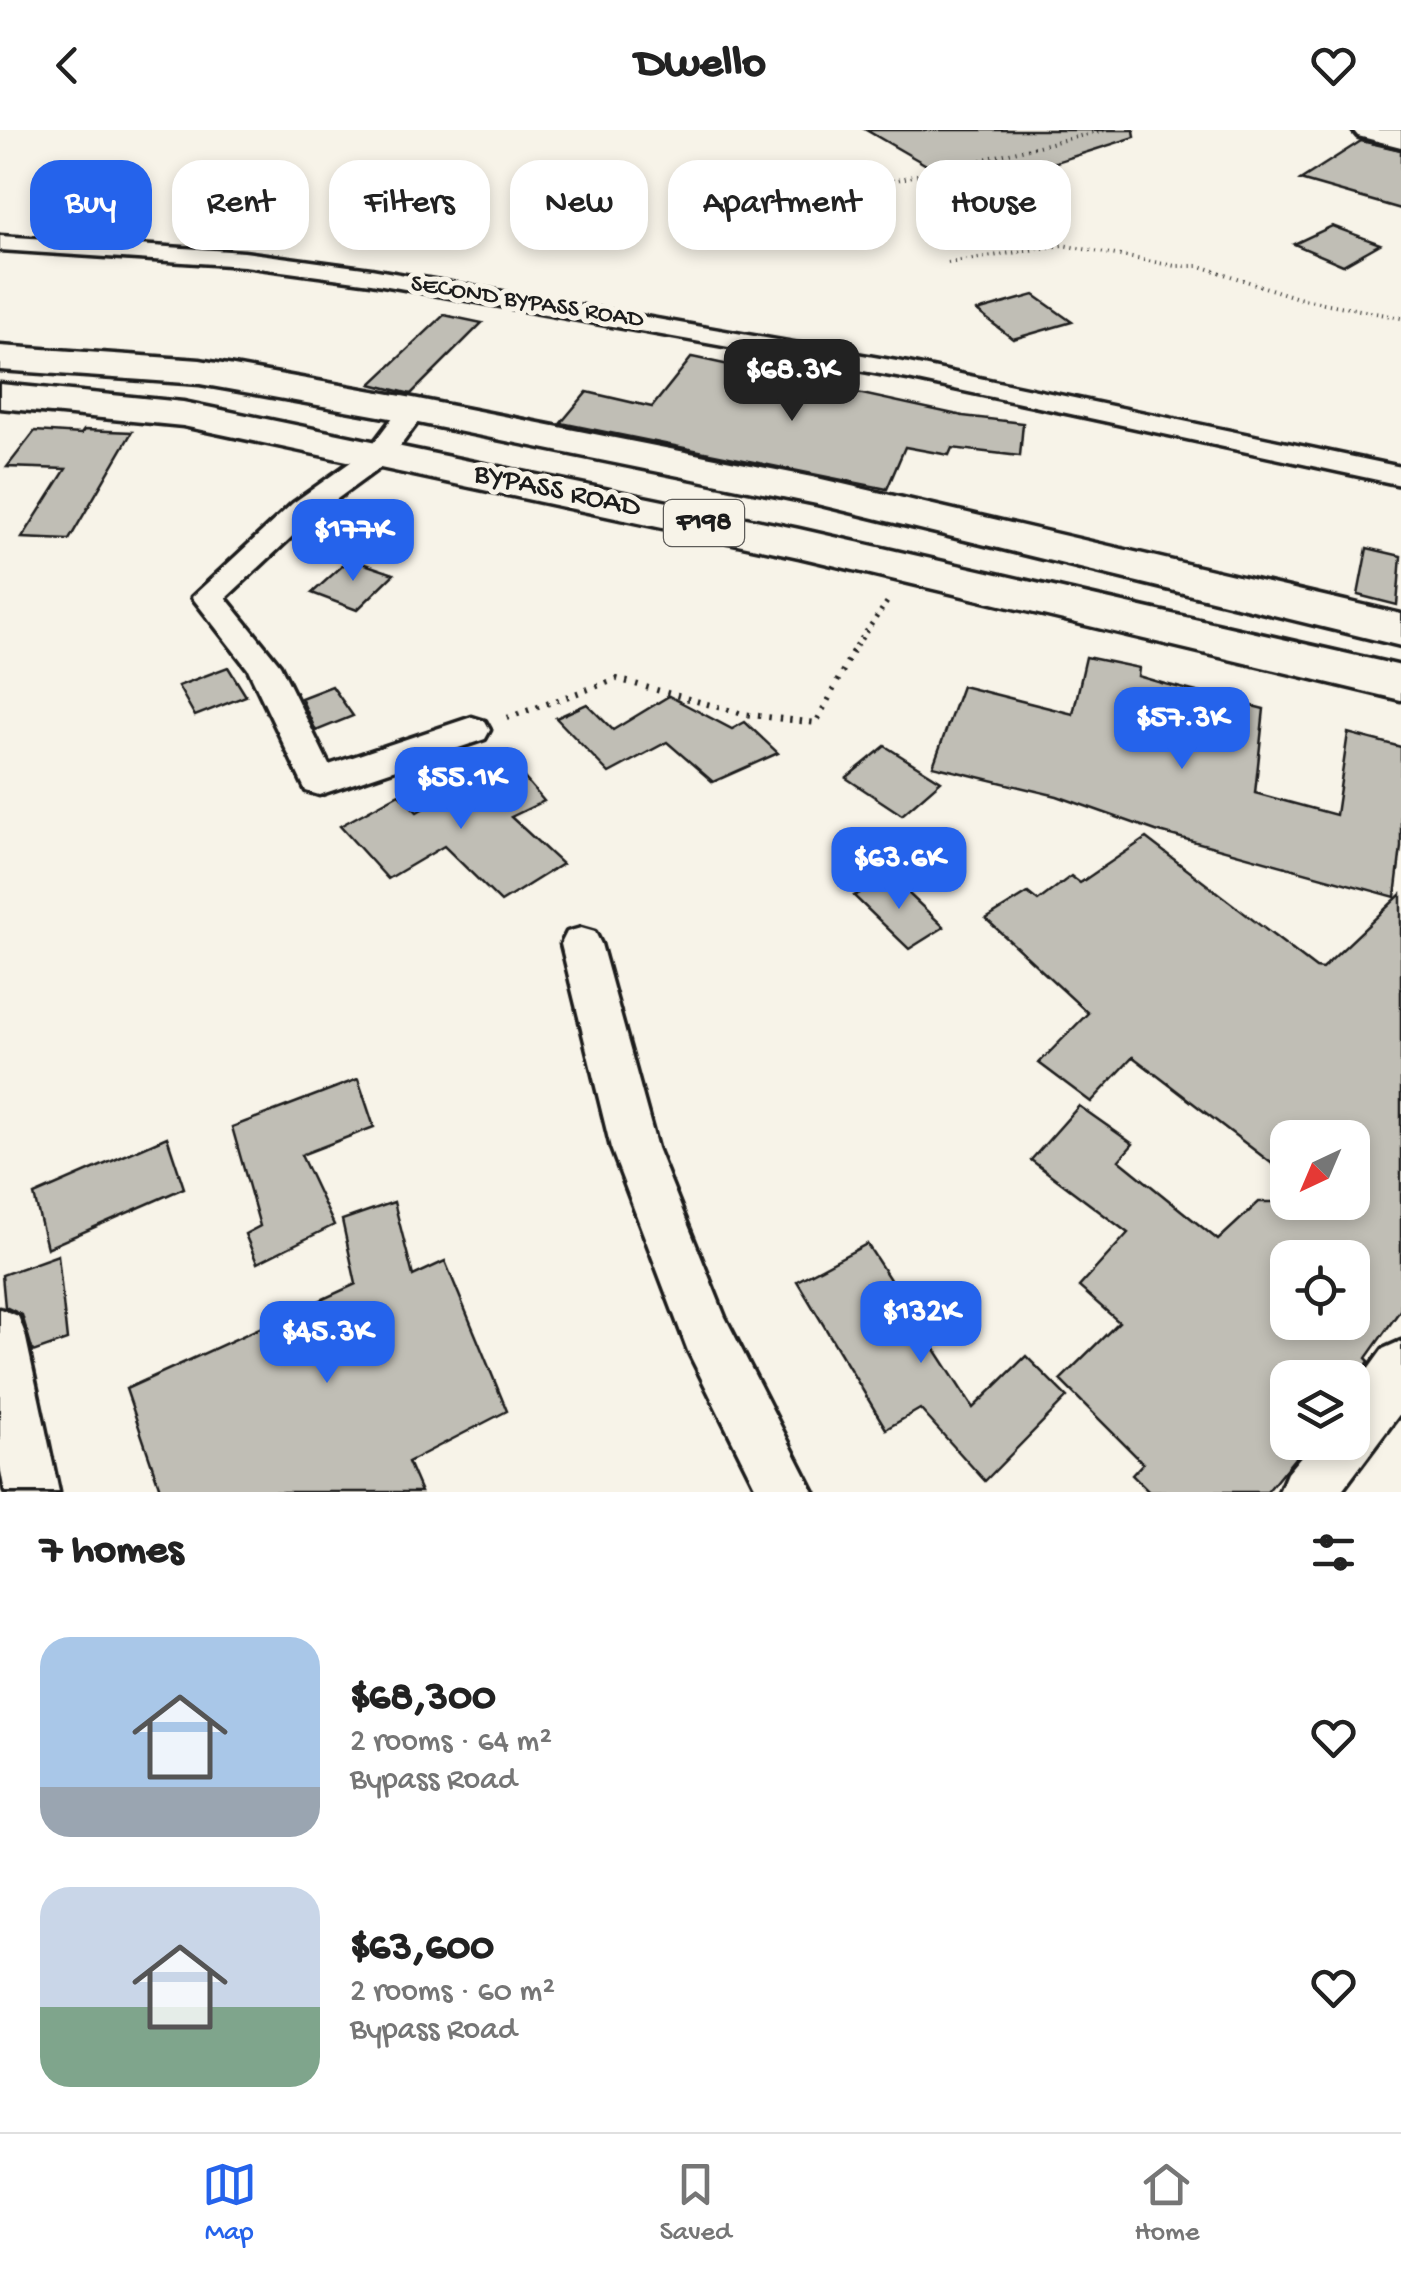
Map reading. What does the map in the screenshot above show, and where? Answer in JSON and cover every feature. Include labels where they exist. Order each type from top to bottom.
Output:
[{"type":"main road","name":"BYPASS ROAD","points":[[0,358],[200,372],[412,410],[817,491],[1401,630]]},
{"type":"main road","name":"BYPASS ROAD","points":[[0,396],[183,414],[799,542],[912,572],[1401,683]]},
{"type":"street","points":[[1368,130],[1401,138]]},
{"type":"street","name":"SECOND BYPASS ROAD","points":[[0,243],[244,259],[371,276],[908,371],[1401,476]]},
{"type":"street","points":[[412,410],[379,455],[304,509],[208,596],[263,665],[319,782],[472,730]]},
{"type":"street","points":[[581,944],[634,1148],[706,1333],[787,1492]]},
{"type":"street","points":[[0,1334],[32,1492]]},
{"type":"street","points":[[1370,1418],[1396,1389]]},
{"type":"street","points":[[1306,1492],[1334,1460]]},
{"type":"path","points":[[896,180],[1106,130]]},
{"type":"path","points":[[948,262],[1062,245],[1175,266],[1200,266],[1298,298],[1401,318]]},
{"type":"path","points":[[472,730],[617,678],[742,714],[816,723],[861,634],[912,572]]},
{"type":"building","points":[[866,130],[1134,130],[1135,137],[1063,160],[918,160]]},
{"type":"building","points":[[1361,141],[1401,150],[1401,209],[1300,180]]},
{"type":"building","points":[[1332,226],[1380,244],[1343,265],[1294,244]]},
{"type":"building","points":[[1034,295],[1072,322],[1013,339],[977,311]]},
{"type":"building","points":[[444,315],[482,323],[411,394],[371,384]]},
{"type":"building","points":[[692,357],[963,416],[1023,423],[1020,456],[952,448],[949,455],[905,447],[887,489],[561,423],[587,392],[652,407]]},
{"type":"building","points":[[84,430],[132,432],[69,540],[22,538],[66,469],[7,467],[35,431],[81,434]]},
{"type":"building","points":[[1367,548],[1401,556],[1397,605],[1358,595]]},
{"type":"building","points":[[350,559],[394,574],[357,610],[312,593]]},
{"type":"building","points":[[1086,657],[1139,668],[1138,676],[1264,709],[1255,793],[1336,815],[1348,733],[1401,747],[1401,847],[1395,897],[1156,831],[1057,796],[933,766],[962,686],[1073,714]]},
{"type":"building","points":[[228,667],[246,696],[195,716],[178,686]]},
{"type":"building","points":[[332,686],[353,716],[316,731],[301,698]]},
{"type":"building","points":[[669,696],[732,729],[745,722],[778,753],[713,782],[667,742],[609,773],[556,718],[587,704],[613,730]]},
{"type":"building","points":[[885,746],[941,781],[902,815],[846,778]]},
{"type":"building","points":[[509,760],[544,801],[511,817],[562,864],[501,902],[444,846],[388,879],[340,826],[399,794],[417,812]]},
{"type":"building","points":[[1146,838],[1322,969],[1401,894],[1401,1309],[1368,1360],[1270,1360],[1270,1460],[1293,1460],[1267,1492],[1149,1492],[1132,1475],[1143,1463],[1060,1380],[1119,1322],[1079,1287],[1128,1233],[1031,1160],[1079,1106],[1133,1144],[1119,1160],[1218,1240],[1259,1202],[1270,1202],[1270,1220],[1370,1220],[1370,1120],[1270,1120],[1270,1162],[1133,1057],[1091,1102],[1039,1063],[1088,1013],[986,919],[1028,893],[1038,901],[1071,876],[1080,883]]},
{"type":"building","points":[[889,875],[944,927],[909,949],[854,896]]},
{"type":"building","points":[[358,1079],[374,1127],[301,1155],[334,1225],[257,1263],[245,1234],[260,1226],[232,1127]]},
{"type":"building","points":[[167,1137],[184,1188],[47,1248],[34,1195]]},
{"type":"building","points":[[394,1202],[413,1276],[445,1261],[507,1411],[408,1462],[421,1492],[161,1492],[126,1389],[356,1284],[342,1220]]},
{"type":"building","points":[[867,1244],[973,1408],[1026,1356],[1067,1397],[985,1481],[920,1409],[886,1429],[797,1281]]},
{"type":"building","points":[[58,1255],[67,1340],[33,1352],[22,1315],[5,1307],[2,1275]]}]
